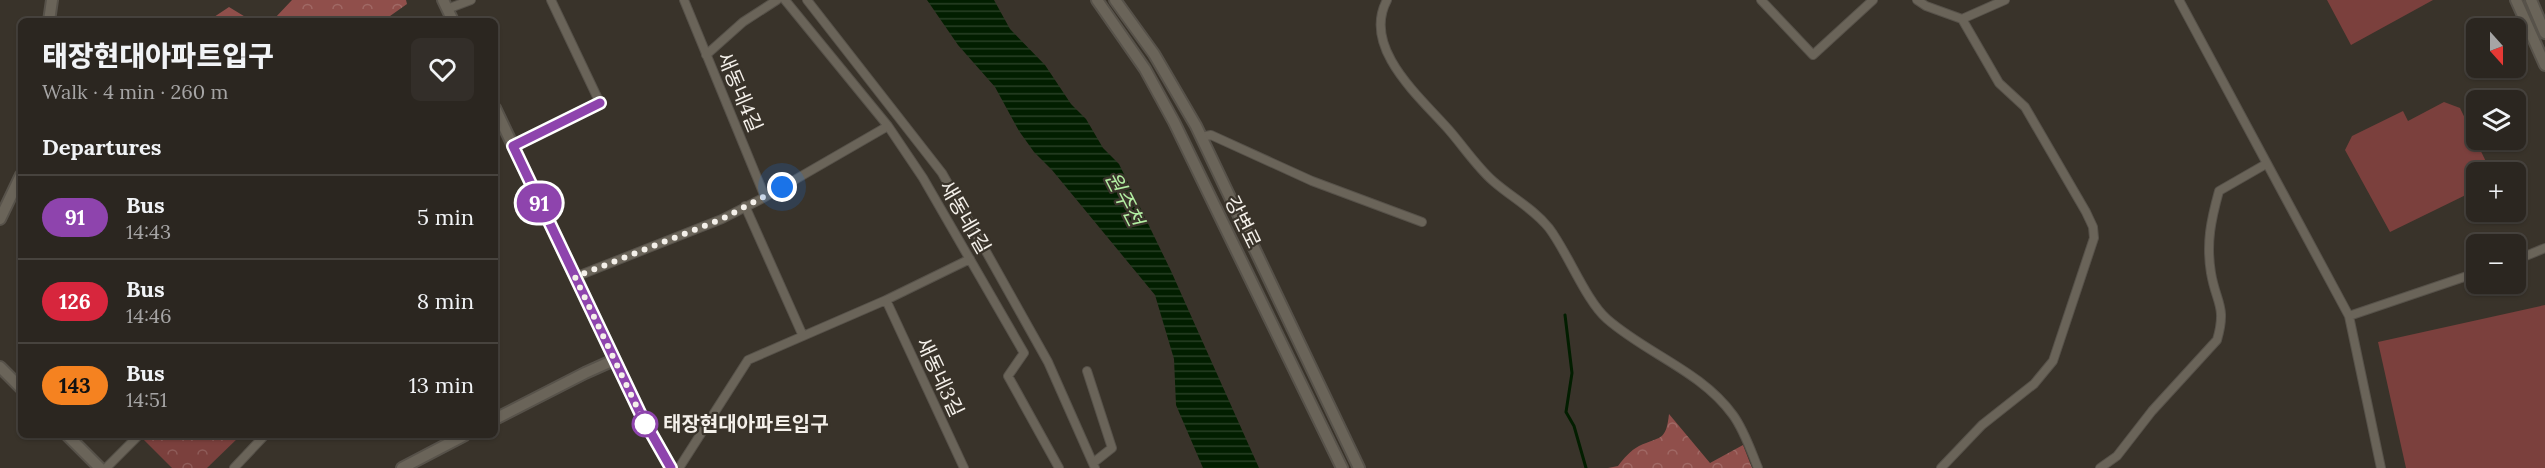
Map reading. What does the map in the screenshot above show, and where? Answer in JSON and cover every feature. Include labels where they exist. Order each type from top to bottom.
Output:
[{"type":"street","points":[[49,18],[52,0]]},
{"type":"street","points":[[452,18],[445,4],[471,0]]},
{"type":"street","points":[[513,146],[600,103],[551,0]]},
{"type":"street","name":"새동네4길","points":[[684,0],[765,197]]},
{"type":"street","points":[[706,55],[743,22],[777,0]]},
{"type":"street","name":"새동네1길","points":[[785,0],[888,126],[923,178],[1024,353],[1008,376],[1059,468]]},
{"type":"street","points":[[807,0],[942,173],[1048,362],[1094,466],[1112,448],[1087,371]]},
{"type":"street","name":"강변로","points":[[1097,0],[1145,69],[1174,122],[1342,468]]},
{"type":"street","name":"강변로","points":[[1115,0],[1154,54],[1201,138],[1359,468]]},
{"type":"street","points":[[1387,0],[1380,12],[1382,33],[1388,52],[1401,78],[1492,180],[1547,226],[1568,256],[1593,301],[1607,319],[1701,382],[1733,415],[1758,468]]},
{"type":"street","points":[[1761,0],[1813,55],[1873,0]]},
{"type":"street","points":[[1917,0],[1926,6],[1962,19],[1999,83],[2025,107],[2086,212],[2093,227],[2094,238],[2058,346],[2045,373],[1982,425],[1941,468]]},
{"type":"street","points":[[1962,19],[2005,0]]},
{"type":"street","points":[[2179,0],[2349,316],[2381,468]]},
{"type":"street","points":[[2516,0],[2545,65]]},
{"type":"street","points":[[2531,0],[2545,33]]},
{"type":"street","points":[[498,114],[614,360],[642,417],[671,468]]},
{"type":"street","points":[[575,277],[722,219],[765,197],[888,126]]},
{"type":"street","points":[[1201,138],[1211,135],[1312,181],[1422,222]]},
{"type":"street","points":[[2100,468],[2117,456],[2152,411],[2217,340],[2221,326],[2221,305],[2211,274],[2209,227],[2219,191],[2266,164]]},
{"type":"street","points":[[0,219],[18,181]]},
{"type":"street","points":[[745,206],[803,336]]},
{"type":"street","points":[[2526,256],[2544,250]]},
{"type":"street","points":[[679,468],[748,360],[886,300],[970,259]]},
{"type":"street","points":[[2349,316],[2466,276]]},
{"type":"street","name":"새동네3길","points":[[886,300],[964,468]]},
{"type":"street","points":[[498,417],[614,360]]},
{"type":"street","points":[[0,367],[18,385]]},
{"type":"street","points":[[70,438],[100,468]]},
{"type":"street","points":[[106,468],[136,438]]},
{"type":"street","points":[[234,468],[262,438]]},
{"type":"street","points":[[402,468],[459,438]]},
{"type":"green space","points":[[292,0],[406,0],[407,4],[387,18],[275,18]]},
{"type":"green space","points":[[2327,0],[2433,0],[2351,45]]},
{"type":"green space","points":[[229,7],[247,18],[212,18]]},
{"type":"green space","points":[[2444,102],[2460,108],[2466,120],[2466,150],[2480,150],[2486,162],[2466,162],[2466,195],[2390,232],[2345,150],[2352,136],[2403,111],[2408,121]]},
{"type":"green space","points":[[2545,305],[2545,468],[2406,468],[2378,342]]},
{"type":"green space","points":[[1669,414],[1710,463],[1743,445],[1752,468],[1608,468],[1618,466],[1639,446],[1661,437],[1666,429]]},
{"type":"green space","points":[[146,438],[238,438],[207,468],[172,468],[144,440]]},
{"type":"water","name":"원주천","points":[[927,0],[994,0],[1010,29],[1045,65],[1071,104],[1086,119],[1103,148],[1119,164],[1171,271],[1259,468],[1203,468],[1176,405],[1174,359],[1155,295],[1052,170],[1034,152],[1019,131],[995,87],[958,45]]},
{"type":"waterway","points":[[1565,315],[1572,373],[1566,412],[1574,426],[1586,468]]},
{"type":"bus line","name":"91","points":[[600,103],[513,146],[642,417],[671,468]]},
{"type":"place","name":"태장현대아파트입구","points":[[645,424]]},
{"type":"route","points":[[645,424],[575,277],[722,219],[782,187]]}]
